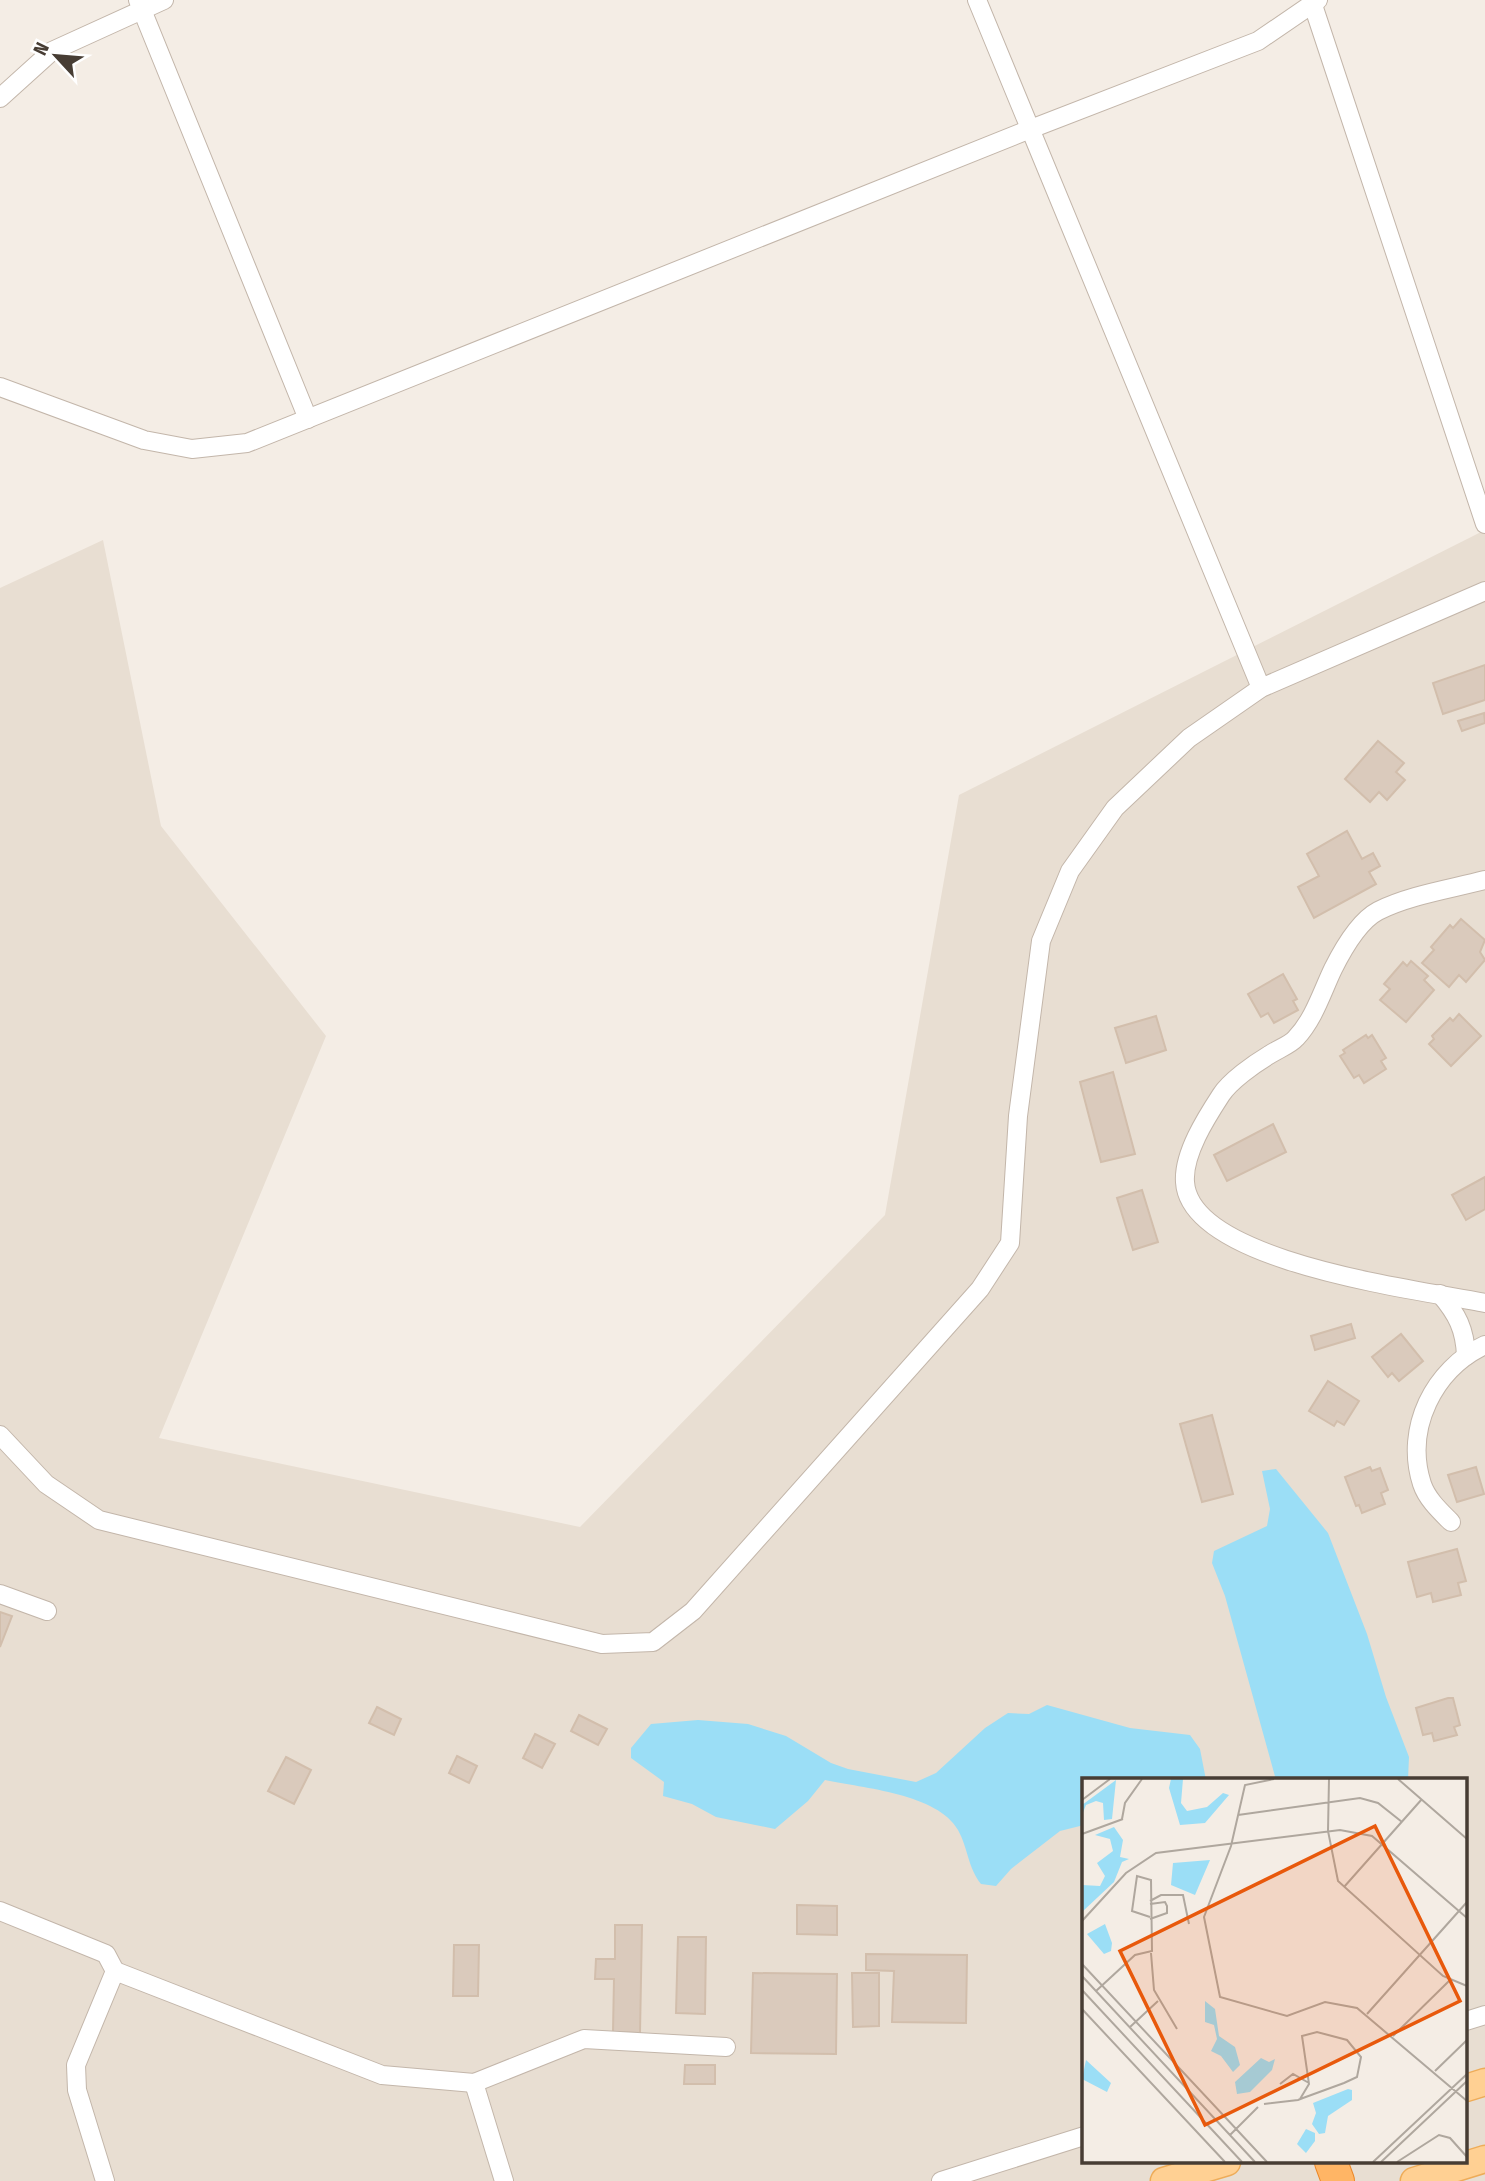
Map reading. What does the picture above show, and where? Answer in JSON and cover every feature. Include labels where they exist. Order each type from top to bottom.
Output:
[{"type":"highway","points":[[1332,2164],[1338,2181]]},
{"type":"main road","points":[[1468,2087],[1485,2082]]},
{"type":"main road","points":[[1414,2181],[1485,2159]]},
{"type":"main road","points":[[1164,2181],[1220,2164]]},
{"type":"street","points":[[0,97],[52,51],[140,5],[164,0]]},
{"type":"street","points":[[977,0],[1028,130],[1261,688]]},
{"type":"street","points":[[0,387],[144,440],[192,449],[247,443],[1028,130],[1258,41],[1316,3],[1485,524]]},
{"type":"street","points":[[140,5],[308,419]]},
{"type":"street","points":[[0,1435],[46,1484],[99,1520],[602,1644],[653,1642],[692,1611],[980,1289],[1010,1243],[1018,1116],[1041,941],[1070,871],[1115,808],[1189,738],[1261,688],[1485,591]]},
{"type":"street","points":[[1485,880],[1377,911],[1354,934],[1335,965],[1311,1018],[1295,1040],[1267,1056],[1222,1093],[1191,1151],[1185,1182],[1194,1210],[1218,1230],[1245,1244],[1335,1275],[1485,1303]]},
{"type":"street","points":[[1440,1294],[1457,1316],[1465,1334],[1466,1356]]},
{"type":"street","points":[[1451,1522],[1433,1504],[1422,1484],[1417,1452],[1419,1424],[1440,1379],[1466,1356],[1485,1345]]},
{"type":"street","points":[[0,1594],[47,1611]]},
{"type":"street","points":[[0,1911],[106,1954],[115,1971],[382,2076],[474,2082],[584,2039],[726,2047]]},
{"type":"street","points":[[105,2181],[77,2090],[76,2065],[115,1971]]},
{"type":"street","points":[[1468,2020],[1485,2015]]},
{"type":"street","points":[[474,2082],[504,2181]]},
{"type":"street","points":[[941,2181],[1082,2137]]},
{"type":"shaded area","points":[[1485,530],[1485,2181],[0,2181],[0,588],[103,540],[161,826],[326,1036],[159,1438],[580,1527],[885,1215],[959,795]]},
{"type":"water","points":[[1276,1469],[1328,1533],[1367,1634],[1386,1697],[1409,1757],[1408,1778],[1275,1778],[1225,1596],[1212,1563],[1214,1551],[1267,1526],[1270,1509],[1262,1471]]},
{"type":"water","points":[[1047,1705],[1130,1728],[1190,1735],[1200,1749],[1206,1778],[1082,1778],[1082,1826],[1060,1831],[1011,1869],[996,1886],[981,1884],[973,1871],[958,1830],[948,1818],[917,1800],[825,1780],[808,1801],[775,1829],[716,1817],[692,1804],[663,1796],[664,1782],[631,1758],[631,1748],[651,1724],[698,1720],[748,1724],[786,1736],[831,1763],[848,1769],[916,1782],[936,1773],[985,1728],[1008,1713],[1029,1714]]},
{"type":"building","points":[[1485,665],[1485,700],[1443,714],[1433,683]]},
{"type":"building","points":[[1484,713],[1485,723],[1462,731],[1458,721]]},
{"type":"building","points":[[1378,741],[1404,763],[1396,772],[1405,780],[1387,800],[1379,792],[1370,802],[1345,779]]},
{"type":"building","points":[[1347,831],[1362,859],[1373,853],[1380,866],[1369,872],[1376,884],[1314,918],[1298,887],[1319,876],[1307,854]]},
{"type":"building","points":[[1461,919],[1485,940],[1480,952],[1485,960],[1466,982],[1459,975],[1449,987],[1422,963],[1434,950],[1431,947],[1450,925],[1453,928]]},
{"type":"building","points":[[1411,961],[1428,976],[1424,980],[1434,990],[1406,1022],[1380,1000],[1390,989],[1384,984],[1403,962],[1407,966]]},
{"type":"building","points":[[1283,974],[1297,999],[1293,1001],[1298,1010],[1274,1023],[1268,1013],[1261,1017],[1248,994]]},
{"type":"building","points":[[1459,1014],[1481,1036],[1451,1066],[1429,1044],[1434,1039],[1432,1036],[1450,1018],[1453,1021]]},
{"type":"building","points":[[1156,1016],[1166,1050],[1126,1063],[1115,1028]]},
{"type":"building","points":[[1366,1035],[1368,1038],[1372,1035],[1386,1058],[1381,1061],[1386,1069],[1364,1083],[1359,1075],[1354,1078],[1340,1056],[1345,1053],[1343,1050]]},
{"type":"building","points":[[1113,1072],[1135,1154],[1101,1162],[1080,1082]]},
{"type":"building","points":[[1273,1124],[1286,1152],[1227,1181],[1214,1155]]},
{"type":"building","points":[[1485,1177],[1485,1209],[1466,1220],[1452,1195]]},
{"type":"building","points":[[1142,1190],[1158,1242],[1133,1250],[1117,1198]]},
{"type":"building","points":[[1351,1324],[1355,1338],[1315,1350],[1311,1336]]},
{"type":"building","points":[[1401,1334],[1423,1361],[1399,1381],[1392,1373],[1388,1377],[1372,1357]]},
{"type":"building","points":[[1328,1381],[1359,1401],[1344,1425],[1337,1421],[1334,1426],[1309,1411]]},
{"type":"building","points":[[1212,1415],[1233,1494],[1202,1502],[1180,1424]]},
{"type":"building","points":[[1370,1467],[1372,1471],[1380,1468],[1388,1490],[1381,1493],[1385,1504],[1362,1513],[1359,1505],[1356,1506],[1345,1477]]},
{"type":"building","points":[[1476,1467],[1484,1494],[1457,1502],[1448,1475]]},
{"type":"building","points":[[1457,1549],[1466,1581],[1458,1583],[1461,1595],[1433,1602],[1431,1593],[1417,1597],[1408,1562]]},
{"type":"building","points":[[0,1612],[12,1616],[0,1647]]},
{"type":"building","points":[[1453,1698],[1460,1725],[1454,1727],[1457,1735],[1434,1741],[1432,1733],[1423,1735],[1416,1708]]},
{"type":"building","points":[[377,1707],[401,1719],[394,1735],[369,1723]]},
{"type":"building","points":[[579,1715],[607,1729],[598,1745],[571,1731]]},
{"type":"building","points":[[535,1734],[555,1744],[542,1768],[523,1758]]},
{"type":"building","points":[[457,1756],[477,1766],[469,1783],[449,1773]]},
{"type":"building","points":[[286,1757],[311,1770],[294,1804],[268,1791]]},
{"type":"building","points":[[797,1905],[837,1906],[837,1935],[797,1934]]},
{"type":"building","points":[[615,1925],[642,1925],[640,2033],[613,2032],[614,1979],[595,1979],[596,1959],[615,1959]]},
{"type":"building","points":[[678,1937],[706,1937],[705,2014],[676,2013]]},
{"type":"building","points":[[454,1945],[479,1945],[478,1996],[453,1996]]},
{"type":"building","points":[[866,1954],[967,1955],[966,2023],[892,2022],[894,1971],[866,1970]]},
{"type":"building","points":[[753,1973],[837,1974],[836,2054],[751,2053]]},
{"type":"building","points":[[852,1973],[879,1973],[879,2026],[853,2027]]},
{"type":"building","points":[[685,2065],[715,2065],[715,2084],[684,2084]]}]
